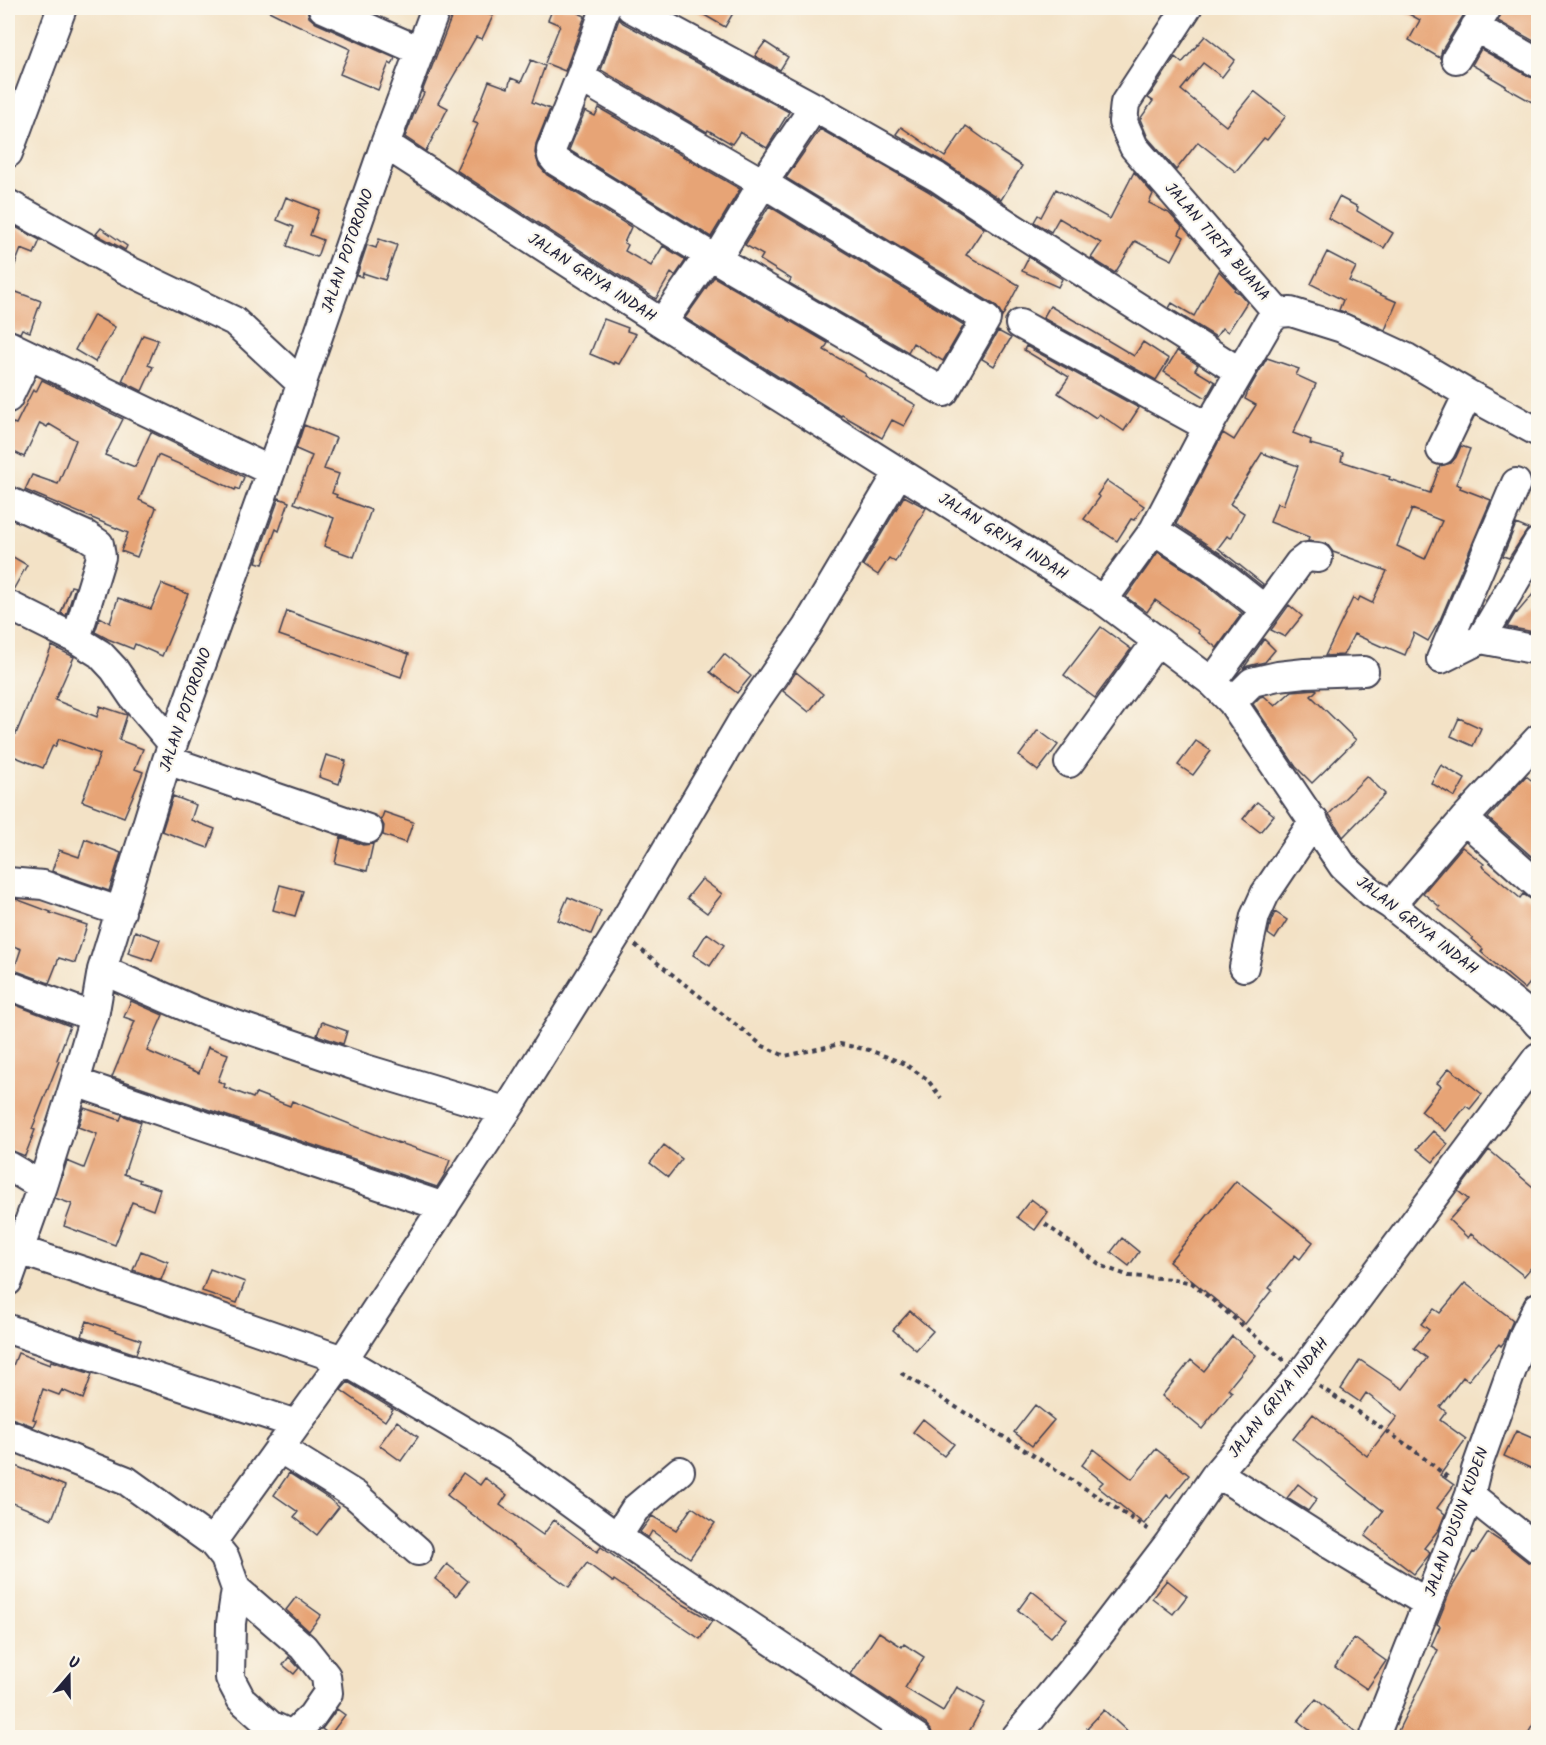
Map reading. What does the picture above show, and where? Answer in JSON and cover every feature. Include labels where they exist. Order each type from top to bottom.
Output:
[{"type":"street","points":[[8,153],[62,8]]},
{"type":"street","points":[[323,8],[420,51]]},
{"type":"street","name":"JALAN POTORONO","points":[[8,1281],[75,1083],[94,1017],[102,970],[170,752],[385,144],[436,8]]},
{"type":"street","points":[[581,78],[764,183],[986,319],[944,392],[713,257],[556,161],[551,150],[581,78],[605,8]]},
{"type":"street","points":[[631,8],[814,107],[937,177],[1240,372]]},
{"type":"street","name":"JALAN TIRTA BUANA","points":[[1103,600],[1154,530],[1208,427],[1269,322],[1278,313],[1134,147],[1123,122],[1125,104],[1187,8]]},
{"type":"street","points":[[1456,59],[1481,17],[1539,63]]},
{"type":"street","points":[[662,323],[713,257],[814,107]]},
{"type":"street","name":"JALAN GRIYA INDAH","points":[[385,144],[662,323],[1103,600],[1212,682],[1232,702],[1343,866],[1372,893],[1391,905],[1537,1018]]},
{"type":"street","points":[[8,204],[125,269],[234,321],[302,384]]},
{"type":"street","points":[[1278,313],[1291,312],[1342,328],[1407,358],[1539,432]]},
{"type":"street","points":[[1020,324],[1208,427]]},
{"type":"street","points":[[8,398],[18,350],[271,471]]},
{"type":"street","points":[[1441,450],[1468,394]]},
{"type":"street","points":[[212,1542],[343,1360],[444,1207],[618,932],[744,718],[807,627],[899,472]]},
{"type":"street","points":[[1516,483],[1441,659],[1481,639],[1539,542]]},
{"type":"street","points":[[8,501],[87,536],[99,544],[101,557],[76,639]]},
{"type":"street","points":[[1154,530],[1211,567],[1264,609]]},
{"type":"street","points":[[1212,682],[1299,563],[1307,556],[1318,558]]},
{"type":"street","points":[[8,605],[76,639],[100,654],[139,704],[170,752],[368,829]]},
{"type":"street","points":[[1481,639],[1539,650]]},
{"type":"street","points":[[1069,763],[1156,641]]},
{"type":"street","points":[[1232,702],[1252,682],[1305,673],[1364,671]]},
{"type":"street","points":[[1391,905],[1464,819],[1533,757]]},
{"type":"street","points":[[1464,819],[1539,885]]},
{"type":"street","points":[[1244,967],[1255,916],[1265,894],[1314,821]]},
{"type":"street","points":[[8,882],[44,885],[121,912]]},
{"type":"street","points":[[102,970],[198,1012],[362,1068],[505,1111]]},
{"type":"street","points":[[8,985],[94,1017]]},
{"type":"street","name":"JALAN GRIYA INDAH","points":[[1015,1737],[1078,1662],[1169,1543],[1217,1473],[1301,1374],[1539,1057]]},
{"type":"street","points":[[75,1083],[444,1207]]},
{"type":"street","points":[[8,1166],[42,1186]]},
{"type":"street","points":[[19,1250],[343,1360],[506,1456],[617,1537],[917,1737]]},
{"type":"street","name":"JALAN DUSUN KUDEN","points":[[1374,1737],[1470,1495],[1476,1470],[1525,1333],[1539,1307]]},
{"type":"street","points":[[8,1329],[296,1424]]},
{"type":"street","points":[[8,1434],[127,1481],[212,1542],[225,1558],[236,1589],[231,1623],[230,1678],[241,1699],[256,1713],[270,1725],[285,1732],[294,1733],[312,1716],[328,1693],[326,1676],[303,1647],[236,1589]]},
{"type":"street","points":[[279,1448],[355,1495],[418,1551]]},
{"type":"street","points":[[617,1537],[635,1509],[680,1471]]},
{"type":"street","points":[[1217,1473],[1427,1603]]},
{"type":"street","points":[[1470,1495],[1538,1547]]},
{"type":"path","points":[[618,932],[764,1047],[785,1056],[840,1044],[869,1050],[903,1063],[927,1078],[941,1098]]},
{"type":"path","points":[[1045,1224],[1102,1266],[1129,1276],[1173,1279],[1192,1283],[1301,1374],[1410,1447],[1470,1495]]},
{"type":"path","points":[[901,1373],[1169,1543]]},
{"type":"building","points":[[263,8],[307,8],[309,17],[316,23],[395,58],[392,65],[389,63],[378,90],[340,74],[350,49]]},
{"type":"building","points":[[455,8],[472,8],[493,16],[482,39],[476,37],[438,103],[448,108],[426,151],[405,137],[424,93],[422,92]]},
{"type":"building","points":[[553,8],[581,8],[578,13],[585,16],[565,71],[545,63],[560,25],[548,20]]},
{"type":"building","points":[[692,8],[736,8],[725,27]]},
{"type":"building","points":[[1398,8],[1468,8],[1442,50],[1440,58],[1409,40],[1420,20]]},
{"type":"building","points":[[1503,8],[1539,8],[1539,44],[1498,21]]},
{"type":"building","points":[[619,19],[789,112],[767,148],[740,132],[732,144],[708,130],[707,132],[601,70]]},
{"type":"building","points":[[1205,36],[1235,60],[1222,77],[1203,63],[1181,90],[1226,126],[1254,91],[1286,116],[1267,140],[1264,138],[1236,172],[1198,142],[1176,170],[1148,138],[1140,119],[1153,101],[1148,98],[1175,57],[1182,63]]},
{"type":"building","points":[[765,42],[788,57],[780,70],[755,56]]},
{"type":"building","points":[[1481,49],[1530,77],[1539,79],[1539,106],[1472,65]]},
{"type":"building","points":[[531,60],[545,66],[532,102],[550,109],[536,144],[535,153],[539,166],[547,175],[631,227],[624,243],[628,245],[625,251],[651,266],[663,246],[686,260],[675,276],[671,273],[656,299],[456,170],[478,124],[473,122],[489,81],[508,88],[511,78],[521,82]]},
{"type":"building","points":[[599,108],[740,189],[711,237],[569,150],[585,111],[595,116]]},
{"type":"building","points":[[966,126],[1022,166],[1001,200],[896,134],[901,127],[945,157]]},
{"type":"building","points":[[820,129],[928,191],[984,228],[966,255],[1019,285],[1002,317],[995,305],[786,178]]},
{"type":"building","points":[[1134,172],[1153,194],[1149,203],[1169,213],[1182,227],[1179,234],[1184,237],[1172,260],[1135,241],[1115,273],[1091,258],[1101,243],[1059,218],[1051,232],[1034,222],[1038,215],[1041,217],[1056,189],[1110,219]]},
{"type":"building","points":[[286,197],[319,210],[310,235],[323,240],[317,257],[287,246],[294,227],[277,220]]},
{"type":"building","points":[[1339,197],[1358,207],[1357,211],[1393,233],[1384,248],[1328,218]]},
{"type":"building","points":[[769,206],[964,325],[943,361],[913,343],[908,352],[789,283],[791,279],[760,260],[763,255],[745,245]]},
{"type":"building","points":[[8,223],[40,240],[34,254],[21,249],[9,280],[8,280]]},
{"type":"building","points":[[101,228],[127,246],[125,250],[96,234]]},
{"type":"building","points":[[379,239],[397,245],[385,280],[363,273],[362,277],[357,275],[367,245],[376,248]]},
{"type":"building","points":[[1327,252],[1356,267],[1349,281],[1397,302],[1385,330],[1339,310],[1343,300],[1311,284]]},
{"type":"building","points":[[1029,257],[1062,279],[1058,287],[1022,271]]},
{"type":"building","points":[[1219,271],[1247,302],[1228,332],[1222,328],[1216,337],[1169,308],[1172,303],[1194,316]]},
{"type":"building","points":[[714,277],[828,343],[824,350],[916,405],[904,426],[892,420],[882,438],[841,416],[685,318]]},
{"type":"building","points":[[8,289],[41,301],[30,332],[22,329],[20,333],[8,329]]},
{"type":"building","points":[[1050,306],[1134,356],[1143,342],[1169,359],[1156,380],[1043,318]]},
{"type":"building","points":[[94,315],[115,327],[95,362],[75,350]]},
{"type":"building","points":[[604,319],[628,328],[627,331],[636,334],[619,364],[590,354]]},
{"type":"building","points":[[998,331],[1011,338],[994,366],[982,359]]},
{"type":"building","points":[[143,335],[158,340],[148,365],[153,367],[142,391],[122,381]]},
{"type":"building","points":[[1026,346],[1139,408],[1124,431],[1099,414],[1096,418],[1058,393],[1069,377],[1024,350]]},
{"type":"building","points":[[1177,351],[1198,365],[1195,370],[1215,382],[1206,398],[1164,372]]},
{"type":"building","points":[[1267,358],[1299,369],[1296,375],[1316,384],[1293,433],[1311,440],[1310,444],[1343,453],[1341,461],[1430,493],[1440,466],[1451,463],[1461,446],[1470,449],[1456,484],[1461,486],[1460,488],[1491,500],[1440,620],[1428,641],[1414,633],[1405,655],[1354,634],[1343,655],[1325,656],[1353,598],[1358,601],[1360,597],[1372,603],[1387,571],[1333,552],[1327,544],[1308,541],[1309,537],[1270,522],[1277,503],[1283,505],[1298,466],[1262,453],[1230,504],[1244,513],[1231,538],[1227,536],[1218,548],[1263,584],[1262,586],[1220,553],[1176,524],[1223,433],[1234,440],[1256,405],[1245,399]],"holes":[[[1412,509],[1442,521],[1425,559],[1397,546]]]},
{"type":"building","points":[[42,380],[123,419],[105,455],[135,467],[151,432],[244,477],[239,490],[158,455],[139,500],[156,508],[137,557],[121,551],[128,533],[25,490],[32,475],[58,484],[76,440],[49,424],[47,427],[40,423],[24,457],[8,449],[8,434],[13,423],[16,424],[33,390],[36,392]]},
{"type":"building","points":[[304,425],[336,438],[324,469],[339,474],[332,493],[337,495],[336,497],[371,510],[354,557],[324,546],[334,518],[294,503],[312,456],[296,449]]},
{"type":"building","points":[[1107,481],[1144,506],[1134,520],[1131,519],[1117,541],[1084,519],[1100,497],[1097,495]]},
{"type":"building","points":[[904,496],[926,508],[895,562],[889,558],[878,575],[863,565]]},
{"type":"building","points":[[279,498],[289,502],[279,531],[276,529],[263,564],[256,562]]},
{"type":"building","points":[[1516,524],[1528,529],[1509,558],[1503,556]]},
{"type":"building","points":[[1158,552],[1201,580],[1242,613],[1239,614],[1240,616],[1217,648],[1198,633],[1199,631],[1155,600],[1147,612],[1126,597]]},
{"type":"building","points":[[8,554],[27,565],[13,590],[8,589]]},
{"type":"building","points":[[162,584],[188,594],[162,656],[135,644],[133,649],[95,632],[100,617],[110,623],[118,598],[151,609]]},
{"type":"building","points":[[71,586],[75,587],[66,616],[61,613]]},
{"type":"building","points":[[1539,587],[1539,633],[1507,627],[1516,612]]},
{"type":"building","points":[[1289,605],[1302,616],[1285,637],[1271,630]]},
{"type":"building","points":[[287,611],[409,654],[401,677],[279,635]]},
{"type":"building","points":[[1101,627],[1131,649],[1095,698],[1064,675]]},
{"type":"building","points":[[1264,639],[1275,650],[1265,662],[1243,669]]},
{"type":"building","points":[[52,646],[74,657],[55,700],[97,717],[100,706],[127,715],[119,740],[143,749],[135,769],[143,772],[124,817],[82,801],[100,754],[59,739],[55,747],[53,745],[43,768],[8,754],[8,731],[16,734]]},
{"type":"building","points":[[724,654],[751,676],[737,693],[710,672]]},
{"type":"building","points":[[796,672],[823,694],[809,712],[783,691]]},
{"type":"building","points":[[1316,689],[1311,696],[1356,740],[1312,783],[1296,767],[1253,704],[1264,696],[1275,706],[1292,691]]},
{"type":"building","points":[[1459,718],[1481,728],[1473,746],[1451,736]]},
{"type":"building","points":[[1038,730],[1058,745],[1038,771],[1019,756]]},
{"type":"building","points":[[1196,741],[1211,751],[1193,775],[1178,765]]},
{"type":"building","points":[[326,755],[346,761],[339,784],[319,777]]},
{"type":"building","points":[[1441,765],[1465,779],[1455,797],[1431,783]]},
{"type":"building","points":[[1367,776],[1385,794],[1343,837],[1329,814]]},
{"type":"building","points":[[1526,776],[1539,786],[1539,863],[1488,818]]},
{"type":"building","points":[[173,796],[196,805],[191,820],[215,829],[208,848],[162,831]]},
{"type":"building","points":[[1257,802],[1274,815],[1260,832],[1243,819]]},
{"type":"building","points":[[384,812],[413,822],[406,843],[383,835],[384,826],[381,820]]},
{"type":"building","points":[[341,837],[363,845],[373,844],[367,871],[335,863]]},
{"type":"building","points":[[85,839],[121,853],[109,891],[52,871],[59,850],[79,857]]},
{"type":"building","points":[[1462,847],[1520,898],[1523,894],[1534,901],[1539,901],[1539,972],[1525,989],[1481,952],[1483,949],[1473,938],[1438,909],[1440,907],[1423,893]]},
{"type":"building","points":[[702,879],[722,894],[707,913],[687,898]]},
{"type":"building","points":[[280,885],[303,891],[295,916],[273,910]]},
{"type":"building","points":[[568,897],[601,911],[591,934],[558,920]]},
{"type":"building","points":[[8,899],[16,899],[87,925],[75,963],[59,958],[49,983],[14,970],[21,949],[8,944]]},
{"type":"building","points":[[1275,912],[1287,920],[1275,939],[1268,934]]},
{"type":"building","points":[[135,931],[160,940],[152,961],[128,953]]},
{"type":"building","points":[[707,933],[724,945],[710,966],[693,955]]},
{"type":"building","points":[[131,1001],[163,1015],[147,1051],[199,1073],[208,1047],[228,1054],[218,1081],[225,1084],[224,1087],[253,1098],[256,1093],[290,1106],[292,1101],[397,1143],[450,1160],[445,1174],[437,1187],[112,1077],[135,1021],[124,1017]]},
{"type":"building","points":[[8,1002],[70,1026],[32,1129],[35,1130],[25,1156],[8,1149]]},
{"type":"building","points":[[322,1022],[347,1031],[343,1044],[317,1035]]},
{"type":"building","points":[[1449,1068],[1482,1094],[1470,1109],[1466,1106],[1446,1131],[1421,1111],[1441,1086],[1437,1083]]},
{"type":"building","points":[[84,1108],[120,1120],[122,1115],[141,1122],[124,1174],[160,1189],[153,1210],[132,1202],[115,1245],[64,1226],[72,1204],[55,1198],[67,1161],[84,1168],[97,1134],[78,1127]]},
{"type":"building","points":[[1433,1131],[1448,1144],[1433,1162],[1417,1149]]},
{"type":"building","points":[[664,1145],[682,1159],[668,1177],[650,1163]]},
{"type":"building","points":[[1489,1150],[1539,1192],[1539,1258],[1524,1276],[1471,1234],[1468,1238],[1449,1220],[1468,1199],[1458,1191]]},
{"type":"building","points":[[1236,1181],[1313,1242],[1300,1259],[1295,1255],[1269,1288],[1272,1290],[1245,1324],[1169,1262]]},
{"type":"building","points":[[1031,1199],[1048,1212],[1035,1230],[1017,1217]]},
{"type":"building","points":[[1122,1238],[1139,1252],[1129,1266],[1111,1252]]},
{"type":"building","points":[[141,1251],[168,1262],[161,1280],[133,1270]]},
{"type":"building","points":[[210,1269],[245,1282],[237,1303],[202,1291]]},
{"type":"building","points":[[1465,1283],[1513,1320],[1501,1346],[1499,1344],[1468,1381],[1463,1377],[1440,1407],[1446,1412],[1440,1420],[1466,1439],[1440,1475],[1454,1485],[1437,1508],[1445,1514],[1439,1529],[1424,1548],[1430,1552],[1429,1555],[1414,1574],[1365,1536],[1383,1511],[1293,1439],[1313,1414],[1367,1456],[1397,1417],[1366,1393],[1360,1402],[1341,1389],[1360,1360],[1403,1389],[1427,1358],[1414,1348],[1429,1330],[1421,1324],[1434,1309],[1440,1313]]},
{"type":"building","points":[[910,1311],[933,1331],[916,1350],[893,1330]]},
{"type":"building","points":[[87,1321],[141,1340],[136,1354],[82,1336]]},
{"type":"building","points":[[1232,1336],[1256,1355],[1228,1389],[1232,1392],[1202,1429],[1162,1396],[1191,1360],[1204,1371]]},
{"type":"building","points":[[18,1353],[50,1365],[51,1361],[92,1374],[83,1399],[62,1390],[59,1395],[43,1389],[33,1419],[36,1420],[33,1426],[8,1418],[8,1378]]},
{"type":"building","points":[[348,1382],[393,1409],[385,1421],[341,1390]]},
{"type":"building","points":[[1035,1405],[1054,1420],[1032,1446],[1014,1432]]},
{"type":"building","points":[[923,1419],[954,1444],[944,1456],[913,1432]]},
{"type":"building","points":[[397,1421],[418,1437],[401,1461],[379,1445]]},
{"type":"building","points":[[1516,1431],[1539,1441],[1539,1472],[1504,1456]]},
{"type":"building","points":[[1094,1449],[1132,1479],[1156,1449],[1189,1475],[1170,1498],[1167,1495],[1144,1524],[1098,1487],[1103,1482],[1082,1465]]},
{"type":"building","points":[[8,1463],[65,1486],[52,1519],[8,1501]]},
{"type":"building","points":[[289,1473],[339,1507],[317,1535],[294,1517],[298,1512],[274,1495]]},
{"type":"building","points":[[463,1473],[480,1485],[485,1478],[507,1495],[500,1505],[543,1535],[554,1520],[597,1552],[601,1547],[674,1599],[712,1621],[700,1639],[587,1563],[569,1587],[447,1495]]},
{"type":"building","points":[[1298,1484],[1317,1499],[1308,1511],[1287,1498]]},
{"type":"building","points":[[692,1507],[715,1523],[690,1558],[652,1531],[648,1538],[640,1532],[652,1516],[676,1530]]},
{"type":"building","points":[[1488,1533],[1528,1562],[1539,1565],[1539,1714],[1526,1737],[1395,1737],[1438,1650],[1431,1646],[1440,1626],[1437,1624],[1451,1589],[1473,1552],[1475,1553]]},
{"type":"building","points":[[447,1564],[468,1581],[456,1596],[435,1579]]},
{"type":"building","points":[[1167,1580],[1187,1596],[1173,1614],[1152,1598]]},
{"type":"building","points":[[1032,1591],[1067,1619],[1051,1637],[1018,1610]]},
{"type":"building","points":[[296,1597],[321,1615],[309,1631],[286,1610]]},
{"type":"building","points":[[879,1632],[902,1647],[904,1644],[924,1657],[905,1688],[943,1711],[957,1687],[985,1703],[966,1737],[933,1737],[926,1724],[851,1674]]},
{"type":"building","points":[[1354,1638],[1386,1661],[1367,1689],[1335,1667]]},
{"type":"building","points":[[289,1657],[299,1668],[294,1674],[283,1665]]},
{"type":"building","points":[[1316,1699],[1358,1734],[1358,1737],[1318,1737],[1298,1721]]},
{"type":"building","points":[[337,1709],[345,1715],[330,1735],[322,1729]]},
{"type":"building","points":[[1104,1710],[1133,1737],[1098,1737],[1087,1728]]}]
